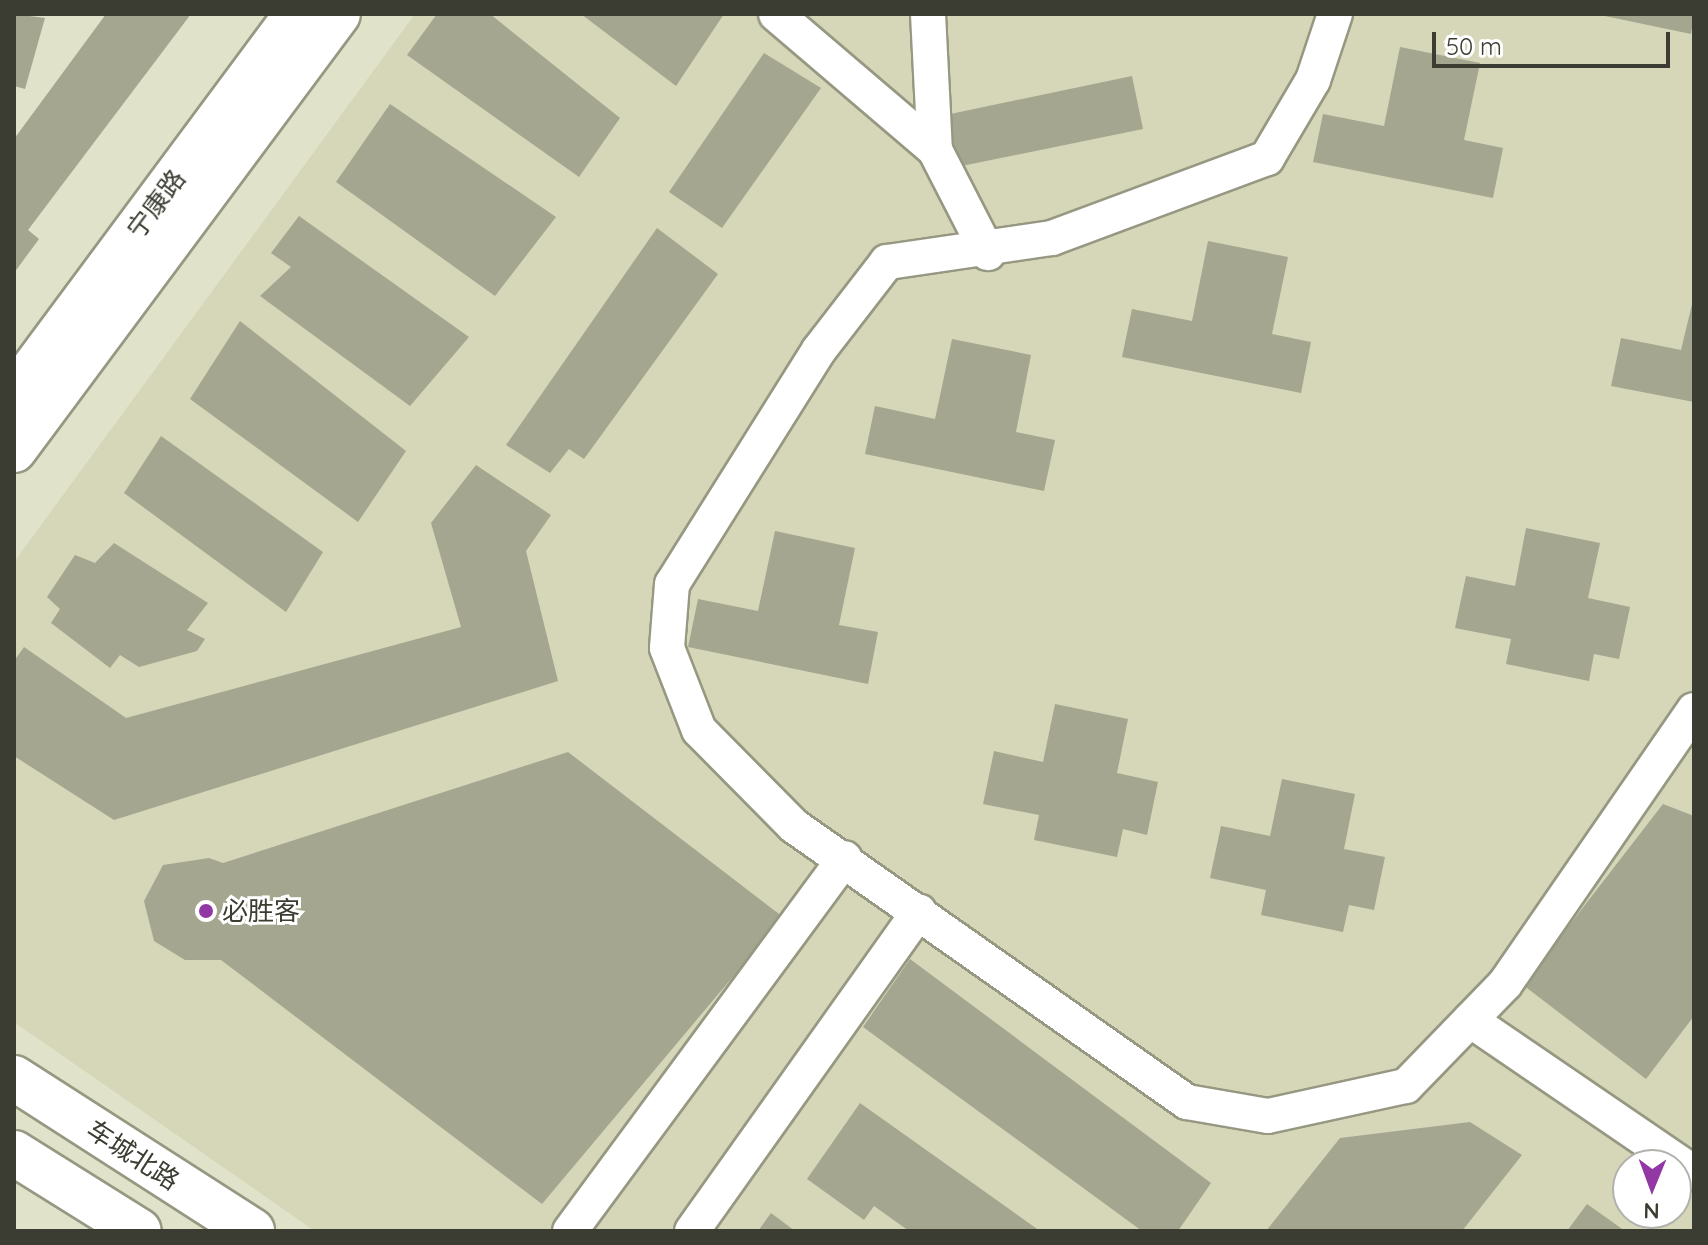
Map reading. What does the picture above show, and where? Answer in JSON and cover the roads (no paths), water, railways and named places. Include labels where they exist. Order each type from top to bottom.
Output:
[{"type":"main road","name":"宁康路","points":[[14,395],[297,14]]},
{"type":"main road","points":[[14,450],[338,14]]},
{"type":"main road","name":"车城北路","points":[[14,1078],[252,1231]]},
{"type":"main road","points":[[14,1153],[139,1231]]},
{"type":"street","points":[[776,14],[935,150],[988,253]]},
{"type":"street","points":[[928,14],[935,150]]},
{"type":"street","points":[[1335,14],[1313,80],[1267,158],[1052,238],[988,253],[887,262],[794,387],[672,584],[667,648],[699,730],[794,826],[845,858],[1187,1102],[1268,1116],[1406,1086],[1505,984],[1694,710]]},
{"type":"street","points":[[570,1231],[845,858]]},
{"type":"street","points":[[692,1231],[919,912]]},
{"type":"street","points":[[1470,1020],[1694,1173]]},
{"type":"place","name":"必胜客","points":[[206,911]]}]
